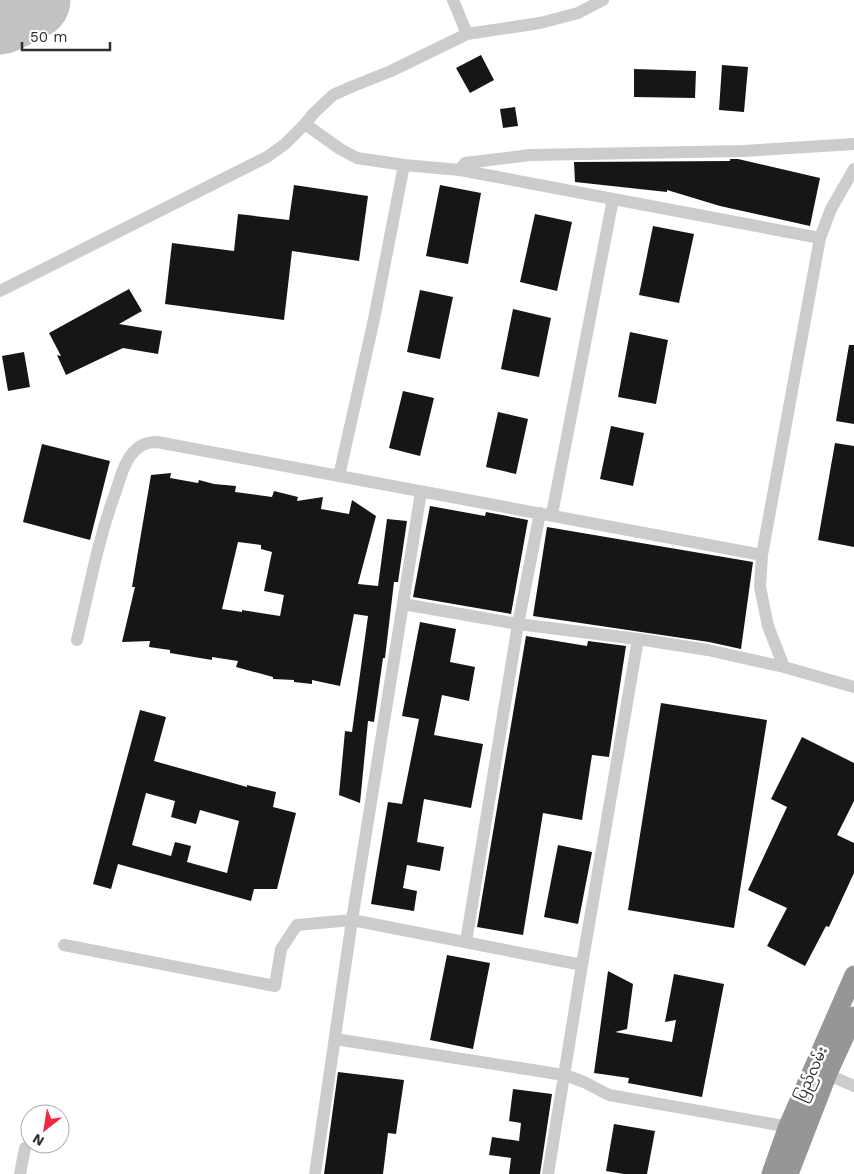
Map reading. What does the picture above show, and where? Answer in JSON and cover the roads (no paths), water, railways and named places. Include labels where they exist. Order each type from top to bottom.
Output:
[{"type":"highway","name":"ပြည်လမ်း","points":[[771,1174],[796,1128],[820,1071],[854,975]]},
{"type":"highway","name":"ပြည်လမ်း","points":[[820,1071],[852,1027]]},
{"type":"highway","name":"ပြည်လမ်း","points":[[788,1174],[796,1128]]},
{"type":"lane","points":[[453,0],[468,34]]},
{"type":"lane","points":[[0,291],[267,156],[285,144],[333,96],[351,86],[391,71],[468,34],[540,23],[578,13],[603,0]]},
{"type":"lane","points":[[305,124],[340,149],[357,158],[404,165],[460,170],[820,238]]},
{"type":"lane","points":[[460,170],[465,163],[530,155],[744,151],[854,144]]},
{"type":"lane","points":[[339,476],[374,319],[404,165]]},
{"type":"lane","points":[[784,667],[768,626],[760,587],[762,555],[820,238],[831,209],[854,169]]},
{"type":"lane","points":[[466,942],[518,624],[546,514],[613,200]]},
{"type":"lane","points":[[77,640],[107,514],[125,465],[139,446],[147,442],[157,442],[762,555]]},
{"type":"lane","points":[[315,1174],[352,920],[421,492]]},
{"type":"lane","points":[[402,604],[518,624],[638,638],[708,650],[784,667],[854,687]]},
{"type":"lane","points":[[548,1174],[638,638]]},
{"type":"lane","points":[[64,945],[275,986],[281,949],[298,925],[352,920],[582,965]]},
{"type":"lane","points":[[335,1039],[564,1075],[609,1094],[796,1128]]},
{"type":"lane","points":[[820,1071],[854,1086]]},
{"type":"lane","points":[[20,1174],[24,1154]]}]
